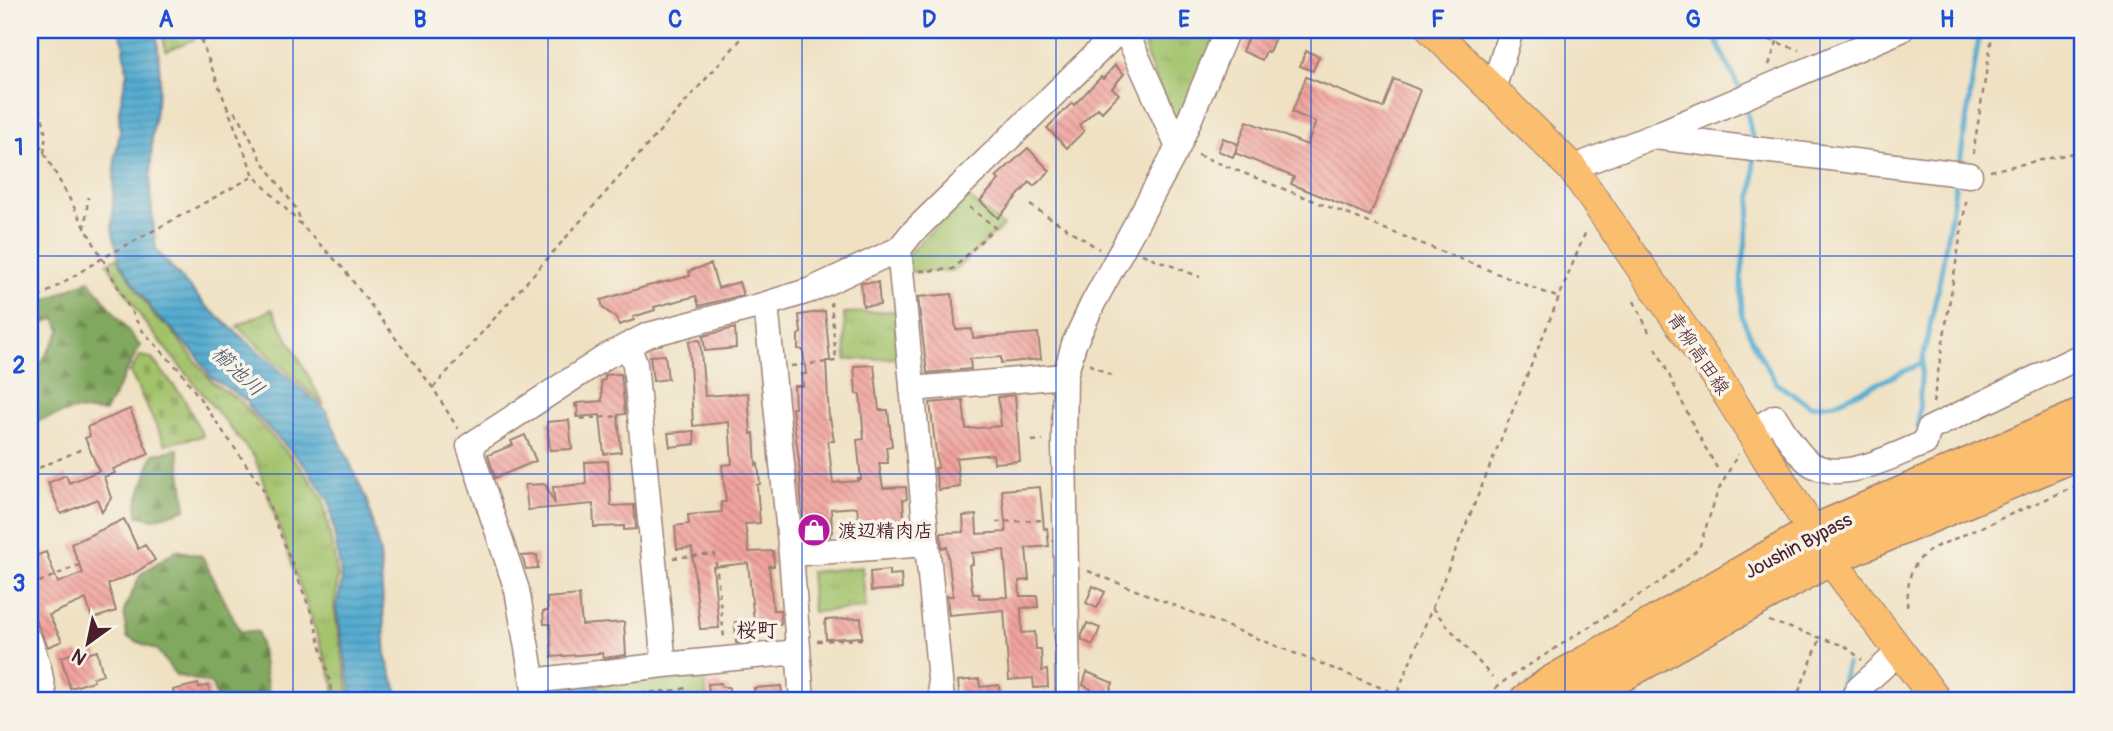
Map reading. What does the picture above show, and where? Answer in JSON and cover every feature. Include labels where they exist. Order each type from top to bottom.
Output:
[{"type":"highway","name":"Joushin Bypass","points":[[1527,701],[1551,684],[2083,416]]},
{"type":"highway","name":"Joushin Bypass","points":[[1573,701],[1821,546],[2083,450]]},
{"type":"main road","name":"青柳高田線","points":[[1432,30],[1572,168],[1717,377],[1821,546],[1937,701]]},
{"type":"street","points":[[942,701],[900,259],[911,234],[1120,30]]},
{"type":"street","points":[[1125,30],[1178,147]]},
{"type":"street","points":[[1068,701],[1063,440],[1068,365],[1093,303],[1178,147],[1227,30]]},
{"type":"street","points":[[1493,90],[1511,30]]},
{"type":"street","points":[[1572,168],[1901,30]]},
{"type":"street","points":[[1651,137],[1970,175]]},
{"type":"street","points":[[797,647],[726,659],[674,664],[535,691],[517,590],[469,446],[607,356],[648,335],[766,304],[900,259]]},
{"type":"street","points":[[766,304],[791,554],[802,701]]},
{"type":"street","points":[[628,345],[635,364],[654,559],[674,664]]},
{"type":"street","points":[[1751,432],[1775,417],[1795,448],[1809,463],[1830,471],[1852,471],[1925,443],[1929,429],[2083,355]]},
{"type":"street","points":[[912,389],[1068,365]]},
{"type":"street","points":[[791,554],[926,544]]},
{"type":"street","points":[[30,641],[39,668],[45,701]]},
{"type":"street","points":[[1852,701],[1857,690],[1899,652]]},
{"type":"path","points":[[197,30],[254,176],[342,267],[433,388],[469,446]]},
{"type":"path","points":[[203,41],[217,30]]},
{"type":"path","points":[[433,388],[749,30]]},
{"type":"path","points":[[1741,30],[1803,51]]},
{"type":"path","points":[[1777,43],[1781,30]]},
{"type":"path","points":[[1929,429],[1993,30]]},
{"type":"path","points":[[30,91],[42,113],[47,137],[44,153]]},
{"type":"path","points":[[226,106],[239,116],[261,159],[297,210],[302,226]]},
{"type":"path","points":[[30,127],[141,329],[182,373],[262,487],[313,617],[331,681],[331,701]]},
{"type":"path","points":[[1178,147],[1559,298]]},
{"type":"path","points":[[1970,175],[2083,151]]},
{"type":"path","points":[[30,303],[101,259],[254,176]]},
{"type":"path","points":[[900,259],[911,271],[953,269],[995,227],[952,193]]},
{"type":"path","points":[[85,229],[88,197]]},
{"type":"path","points":[[1394,701],[1598,204]]},
{"type":"path","points":[[1030,205],[1120,253],[1200,277]]},
{"type":"path","points":[[772,368],[836,361],[829,281]]},
{"type":"path","points":[[1656,348],[1717,468]]},
{"type":"path","points":[[1068,365],[1114,377]]},
{"type":"path","points":[[572,379],[577,419],[640,414]]},
{"type":"path","points":[[1479,701],[1507,680],[1663,580],[1699,548],[1717,491],[1751,432]]},
{"type":"path","points":[[30,472],[82,449]]},
{"type":"path","points":[[1907,607],[1908,582],[1917,559],[1933,548],[2083,483]]},
{"type":"path","points":[[996,522],[1065,519]]},
{"type":"path","points":[[654,559],[715,554],[726,659]]},
{"type":"path","points":[[30,586],[79,565]]},
{"type":"path","points":[[1083,569],[1397,694]]},
{"type":"path","points":[[1432,608],[1492,677]]},
{"type":"path","points":[[1769,621],[1845,646],[1875,672]]},
{"type":"path","points":[[1795,701],[1821,637]]},
{"type":"path","points":[[797,647],[862,639]]},
{"type":"path","points":[[614,701],[620,695],[685,688],[687,684],[674,664]]},
{"type":"green space","points":[[161,30],[190,30],[195,39],[166,51]]},
{"type":"green space","points":[[1142,30],[1219,30],[1179,131],[1147,58]]},
{"type":"green space","points":[[967,196],[1003,226],[954,271],[910,272],[905,257]]},
{"type":"green space","points":[[117,258],[156,319],[168,326],[213,383],[242,402],[302,469],[323,499],[338,578],[334,607],[350,701],[335,701],[334,684],[255,458],[147,326],[107,263]]},
{"type":"green space","points":[[89,280],[140,346],[105,412],[74,410],[30,423],[30,378],[61,330],[55,318],[44,323],[30,321],[30,308]]},
{"type":"green space","points":[[272,309],[324,405],[237,326]]},
{"type":"green space","points":[[896,311],[897,358],[846,360],[844,313]]},
{"type":"green space","points":[[140,356],[151,358],[183,397],[203,436],[165,444],[130,372]]},
{"type":"green space","points":[[178,449],[186,509],[154,519],[138,516],[137,503],[153,454]]},
{"type":"green space","points":[[176,550],[202,556],[240,631],[258,632],[270,701],[219,701],[212,684],[176,675],[157,650],[127,637],[124,610],[141,574]]},
{"type":"green space","points":[[862,567],[866,608],[813,612],[810,572]]},
{"type":"green space","points":[[704,674],[707,701],[599,701],[597,684]]},
{"type":"water","name":"櫛池川","points":[[118,30],[157,30],[160,79],[152,137],[150,192],[156,250],[206,306],[326,410],[367,501],[380,554],[386,658],[401,701],[353,701],[336,608],[342,581],[329,501],[306,467],[250,409],[247,401],[211,377],[197,356],[158,318],[120,263],[112,228],[115,157],[120,132],[119,110],[127,72],[123,40]]},
{"type":"water","points":[[597,684],[599,701],[551,701],[550,689]]},
{"type":"building","points":[[1251,30],[1278,30],[1269,52],[1266,51],[1262,60],[1242,51]]},
{"type":"building","points":[[1306,51],[1319,56],[1313,71],[1300,66]]},
{"type":"building","points":[[1115,65],[1124,74],[1112,88],[1119,94],[1102,112],[1098,108],[1079,125],[1084,131],[1067,148],[1047,128],[1101,77],[1103,79]]},
{"type":"building","points":[[1306,77],[1383,108],[1394,79],[1420,90],[1370,216],[1291,184],[1294,177],[1235,153],[1247,121],[1307,145],[1316,122],[1292,112]]},
{"type":"building","points":[[1223,138],[1238,144],[1233,157],[1218,151]]},
{"type":"building","points":[[1028,148],[1050,171],[1034,186],[1030,182],[998,218],[980,201],[999,180],[996,177]]},
{"type":"building","points":[[711,264],[718,288],[739,282],[743,295],[699,306],[696,296],[654,307],[655,310],[619,325],[616,318],[603,308],[601,300],[690,276],[689,271]]},
{"type":"building","points":[[878,282],[880,305],[863,306],[861,283]]},
{"type":"building","points":[[952,294],[956,330],[972,329],[973,338],[1038,333],[1041,359],[1001,363],[1001,357],[970,359],[971,369],[927,373],[918,297]]},
{"type":"building","points":[[825,311],[830,361],[826,361],[829,419],[834,441],[828,441],[833,483],[861,479],[857,440],[864,439],[860,394],[856,394],[854,366],[874,365],[879,410],[888,410],[892,446],[886,447],[888,463],[879,463],[883,488],[906,487],[907,499],[903,500],[905,531],[886,532],[885,522],[859,525],[857,507],[831,509],[830,536],[815,537],[814,529],[803,529],[799,461],[792,408],[795,408],[794,386],[803,386],[802,374],[806,374],[803,350],[798,349],[798,335],[801,333],[799,315]]},
{"type":"building","points":[[735,328],[736,348],[705,351],[703,336]]},
{"type":"building","points":[[700,340],[705,396],[748,393],[751,434],[754,433],[760,484],[757,485],[760,523],[745,524],[749,552],[773,551],[774,566],[769,566],[773,610],[780,610],[781,624],[757,626],[758,641],[736,643],[735,622],[754,621],[748,563],[713,567],[719,628],[700,629],[692,548],[677,549],[675,526],[689,524],[688,515],[722,512],[721,502],[726,502],[722,465],[732,464],[729,422],[693,426],[689,341]]},
{"type":"building","points":[[665,355],[668,379],[653,381],[650,356]]},
{"type":"building","points":[[621,374],[625,414],[618,415],[621,452],[604,454],[600,415],[578,417],[577,403],[602,401],[601,381],[605,380],[605,375]]},
{"type":"building","points":[[1015,395],[1020,461],[994,463],[993,454],[956,458],[960,487],[938,490],[930,403],[963,400],[966,429],[1001,426],[998,397]]},
{"type":"building","points":[[130,409],[149,454],[113,469],[115,473],[104,477],[111,498],[102,512],[97,499],[61,514],[48,483],[66,475],[69,483],[99,471],[85,438],[90,436],[87,427]]},
{"type":"building","points":[[569,420],[572,449],[550,450],[547,422]]},
{"type":"building","points":[[694,431],[695,444],[670,447],[668,433]]},
{"type":"building","points":[[525,435],[536,461],[495,478],[488,455],[513,445],[511,441]]},
{"type":"building","points":[[608,461],[611,506],[634,505],[636,529],[624,530],[624,526],[594,527],[593,504],[528,510],[525,485],[545,484],[555,504],[553,487],[586,484],[585,462]]},
{"type":"building","points":[[1040,487],[1044,529],[1047,528],[1049,546],[1026,548],[1029,580],[1019,581],[1020,596],[1037,596],[1038,607],[1021,608],[1022,633],[1035,632],[1036,649],[1041,649],[1042,671],[1047,670],[1048,687],[1034,688],[1033,678],[1009,680],[1004,610],[949,615],[947,596],[953,596],[947,547],[942,548],[941,533],[964,532],[963,516],[976,515],[977,534],[1006,532],[1002,490]],"holes":[[[1004,550],[1008,597],[979,598],[979,594],[973,594],[969,565],[973,564],[972,553]]]},
{"type":"building","points":[[124,519],[138,549],[145,545],[155,560],[133,574],[108,584],[116,611],[92,619],[86,599],[49,615],[62,641],[48,647],[30,609],[30,558],[46,552],[58,583],[83,573],[71,544]]},
{"type":"building","points":[[537,555],[538,568],[526,569],[522,556]]},
{"type":"building","points":[[889,570],[889,575],[901,574],[902,589],[871,591],[870,572]]},
{"type":"building","points":[[1093,586],[1105,592],[1097,608],[1086,603]]},
{"type":"building","points":[[579,595],[582,625],[624,622],[626,655],[603,658],[602,653],[552,657],[550,624],[544,624],[543,611],[548,611],[547,598]]},
{"type":"building","points":[[861,618],[862,637],[826,639],[825,620]]},
{"type":"building","points":[[1087,623],[1100,628],[1093,645],[1082,640]]},
{"type":"building","points":[[97,651],[103,675],[93,678],[94,681],[70,688],[61,657],[79,652],[80,656]]},
{"type":"building","points":[[1087,672],[1113,683],[1106,701],[1086,701],[1091,689],[1083,685]]},
{"type":"building","points":[[979,679],[980,687],[999,685],[1001,701],[960,701],[958,681]]},
{"type":"building","points":[[721,683],[722,687],[729,687],[730,701],[710,701],[708,684]]},
{"type":"building","points":[[198,684],[199,687],[208,686],[211,698],[175,701],[173,690]]},
{"type":"building","points":[[781,686],[783,701],[756,701],[754,688]]},
{"type":"waterway","points":[[1711,30],[1740,90]]},
{"type":"waterway","points":[[1959,169],[1980,30]]},
{"type":"waterway","points":[[1745,102],[1753,141]]},
{"type":"waterway","points":[[1753,154],[1754,179],[1741,279],[1742,317],[1777,384],[1811,406],[1835,403],[1922,363]]},
{"type":"waterway","points":[[1918,427],[1922,363],[1940,279],[1956,182]]},
{"type":"waterway","points":[[1836,701],[1847,664]]},
{"type":"place","name":"渡辺精肉店","points":[[814,530]]},
{"type":"district","name":"桜町","points":[[757,630]]}]
